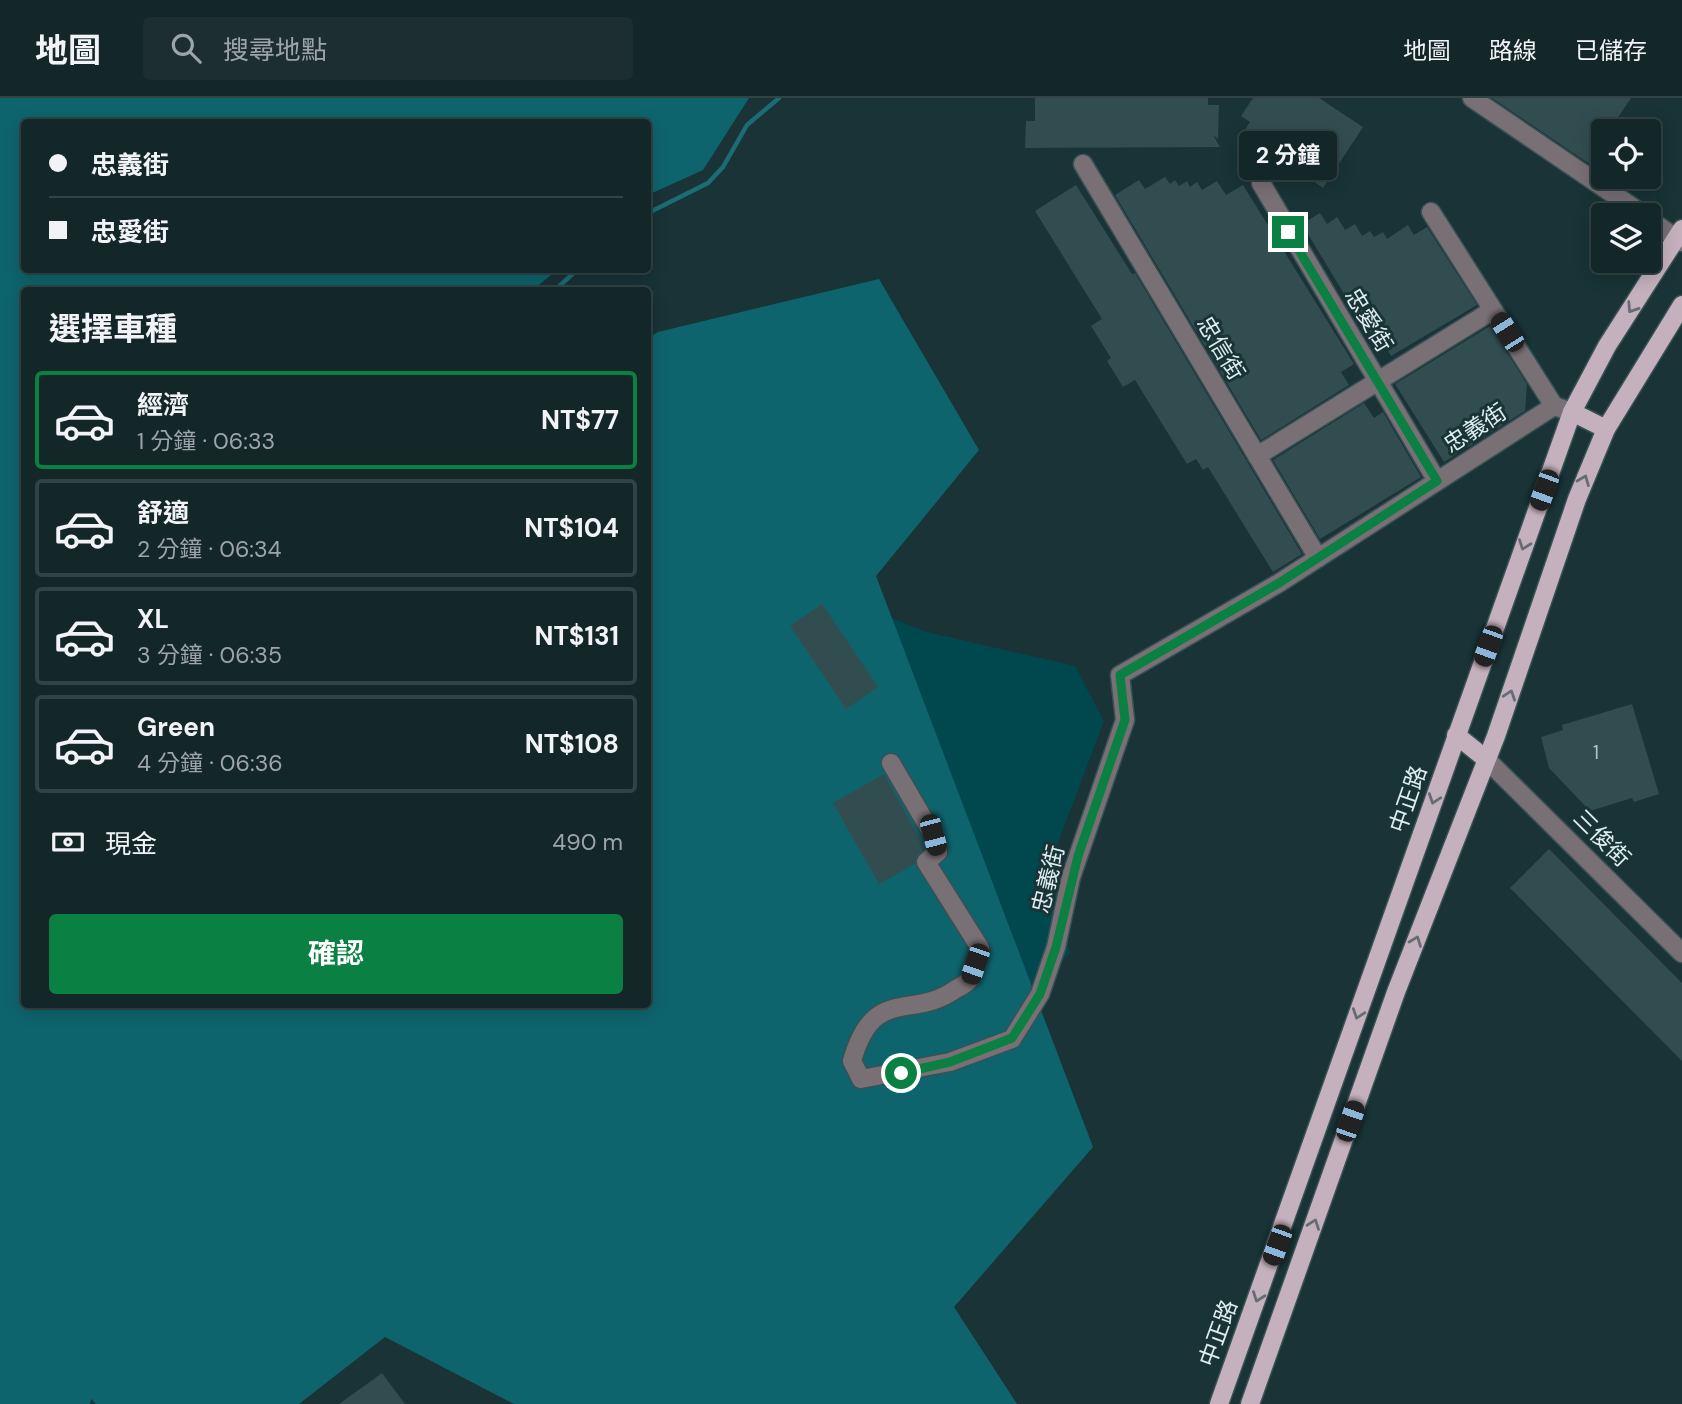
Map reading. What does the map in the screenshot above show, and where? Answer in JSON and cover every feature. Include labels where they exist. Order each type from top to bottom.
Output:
[{"type":"main road","name":"中正路","points":[[1219,1404],[1572,412],[1607,346],[1680,236]]},
{"type":"main road","points":[[1250,1404],[1396,992],[1486,759],[1577,499],[1606,429],[1682,305]]},
{"type":"main road","points":[[1572,412],[1606,429]]},
{"type":"main road","points":[[1456,735],[1486,759]]},
{"type":"street","points":[[1472,98],[1625,203]]},
{"type":"street","name":"忠信街","points":[[1083,164],[1318,558]]},
{"type":"street","name":"忠愛街","points":[[1261,184],[1437,481]]},
{"type":"street","points":[[1431,212],[1554,406],[1572,412]]},
{"type":"street","points":[[1661,226],[1680,236]]},
{"type":"street","points":[[1257,456],[1493,310]]},
{"type":"street","name":"忠義街","points":[[891,763],[933,835],[938,852],[926,862],[980,948],[969,981],[945,998],[901,1005],[876,1016],[859,1036],[852,1061],[861,1079],[950,1062],[1012,1038],[1040,994],[1056,947],[1075,864],[1125,720],[1120,675],[1318,558],[1554,406]]},
{"type":"street","name":"三俊街","points":[[1486,759],[1682,953]]},
{"type":"shaded area","points":[[0,98],[749,98],[703,170],[651,194],[651,119],[21,119],[21,273],[553,273],[537,287],[21,287],[21,1008],[651,1008],[651,336],[658,332],[879,279],[979,450],[876,576],[1093,1147],[954,1307],[1017,1404],[514,1404],[385,1337],[299,1404],[96,1404],[91,1399],[90,1404],[0,1404]]},
{"type":"shaded area","points":[[865,607],[923,631],[1075,666],[1104,721],[1050,864],[1070,954],[965,1035],[651,1004],[651,999]]},
{"type":"building","points":[[1035,98],[1208,98],[1208,105],[1219,105],[1218,139],[1213,135],[1220,147],[1025,148],[1026,121],[1035,121]]},
{"type":"building","points":[[1253,98],[1319,98],[1363,127],[1323,188],[1303,174],[1300,178],[1294,174],[1292,178],[1274,165],[1262,169],[1237,152],[1247,138],[1241,135],[1250,122],[1241,116]]},
{"type":"building","points":[[1492,98],[1631,98],[1617,119],[1591,119],[1591,158],[1588,163]]},
{"type":"building","points":[[1165,177],[1170,184],[1175,180],[1179,186],[1187,181],[1190,187],[1197,182],[1202,190],[1217,181],[1226,195],[1243,185],[1354,364],[1341,372],[1349,385],[1261,440],[1115,195],[1139,180],[1145,189]]},
{"type":"building","points":[[1076,185],[1132,274],[1135,273],[1302,554],[1273,572],[1208,467],[1203,470],[1196,459],[1187,464],[1135,380],[1123,387],[1107,361],[1111,358],[1091,326],[1102,319],[1035,211]]},
{"type":"building","points":[[1320,213],[1327,224],[1337,217],[1345,230],[1355,224],[1362,236],[1370,231],[1374,237],[1383,232],[1387,239],[1408,225],[1414,235],[1427,227],[1477,305],[1391,356],[1383,343],[1376,347],[1302,224]]},
{"type":"building","points":[[1490,326],[1527,384],[1525,411],[1444,462],[1395,384]]},
{"type":"building","points":[[1364,403],[1374,418],[1383,412],[1421,477],[1320,539],[1273,460]]},
{"type":"building","points":[[822,604],[878,687],[846,709],[790,626]]},
{"type":"building","points":[[1632,704],[1659,794],[1634,802],[1632,798],[1590,811],[1549,768],[1541,737],[1563,730],[1562,725]]},
{"type":"building","points":[[884,774],[925,848],[916,857],[915,864],[879,884],[833,803]]},
{"type":"building","points":[[1549,849],[1682,983],[1682,1061],[1510,888]]},
{"type":"building","points":[[382,1373],[405,1404],[339,1404]]},
{"type":"waterway","points":[[651,212],[708,183],[723,167],[747,125],[779,98]]},
{"type":"waterway","points":[[558,287],[574,273]]},
{"type":"route","points":[[901,1073],[950,1062],[1012,1038],[1040,994],[1056,947],[1078,856],[1125,720],[1120,675],[1279,583],[1437,481],[1288,232]]}]
